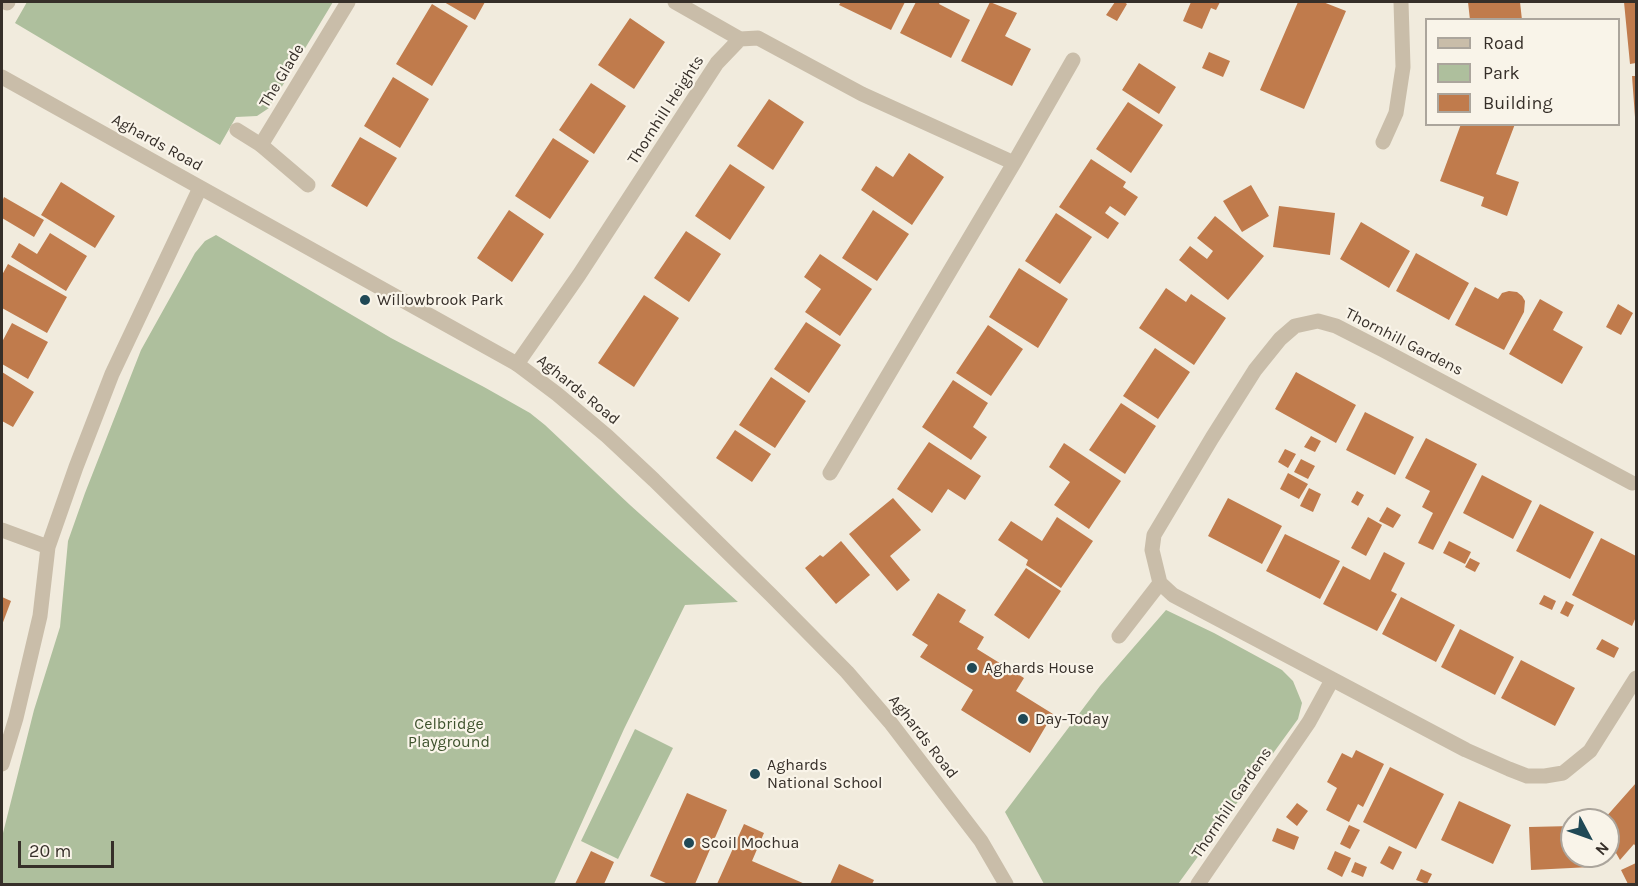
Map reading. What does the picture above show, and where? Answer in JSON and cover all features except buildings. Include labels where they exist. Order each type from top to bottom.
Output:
[{"type":"street","name":"The Glade","points":[[261,145],[348,2]]},
{"type":"street","points":[[675,2],[740,39],[758,38],[862,94],[1014,163]]},
{"type":"street","points":[[1383,142],[1396,113],[1403,68],[1401,2]]},
{"type":"street","name":"Thornhill Heights","points":[[517,364],[579,275],[717,63],[740,39]]},
{"type":"street","points":[[830,473],[1073,60]]},
{"type":"street","name":"Aghards Road","points":[[2,77],[517,364],[557,394],[615,444],[766,589],[847,672],[890,722],[981,841],[1006,885]]},
{"type":"street","points":[[237,130],[261,145],[308,184]]},
{"type":"street","points":[[2,764],[16,718],[40,616],[48,547],[112,374],[200,188]]},
{"type":"street","name":"Thornhill Gardens","points":[[1160,583],[1152,550],[1154,535],[1212,438],[1255,370],[1280,339],[1295,326],[1318,321],[1336,326],[1374,345],[1632,483]]},
{"type":"street","points":[[2,530],[48,547]]},
{"type":"street","points":[[1119,636],[1160,583],[1173,595],[1332,680],[1466,750],[1527,776],[1563,773],[1590,752],[1636,678]]},
{"type":"street","name":"Thornhill Gardens","points":[[1198,885],[1309,722],[1332,680]]},
{"type":"green space","points":[[27,2],[333,2],[269,108],[257,116],[236,117],[220,145],[15,23]]},
{"type":"green space","name":"Celbridge Playground","points":[[216,235],[391,338],[530,413],[738,602],[685,605],[624,729],[554,884],[2,884],[2,837],[34,710],[60,627],[68,541],[141,350],[195,253],[205,241]]},
{"type":"green space","points":[[1166,610],[1282,670],[1293,681],[1302,703],[1298,719],[1178,884],[1044,884],[1005,812],[1100,686]]},
{"type":"green space","points":[[635,729],[673,748],[618,859],[581,841]]},
{"type":"place","name":"Willowbrook Park","points":[[365,300]]},
{"type":"place","name":"Aghards House","points":[[972,668]]},
{"type":"place","name":"Day-Today","points":[[1023,719]]},
{"type":"place","name":"Aghards National School","points":[[755,774]]},
{"type":"place","name":"Scoil Mochua","points":[[689,843]]}]
